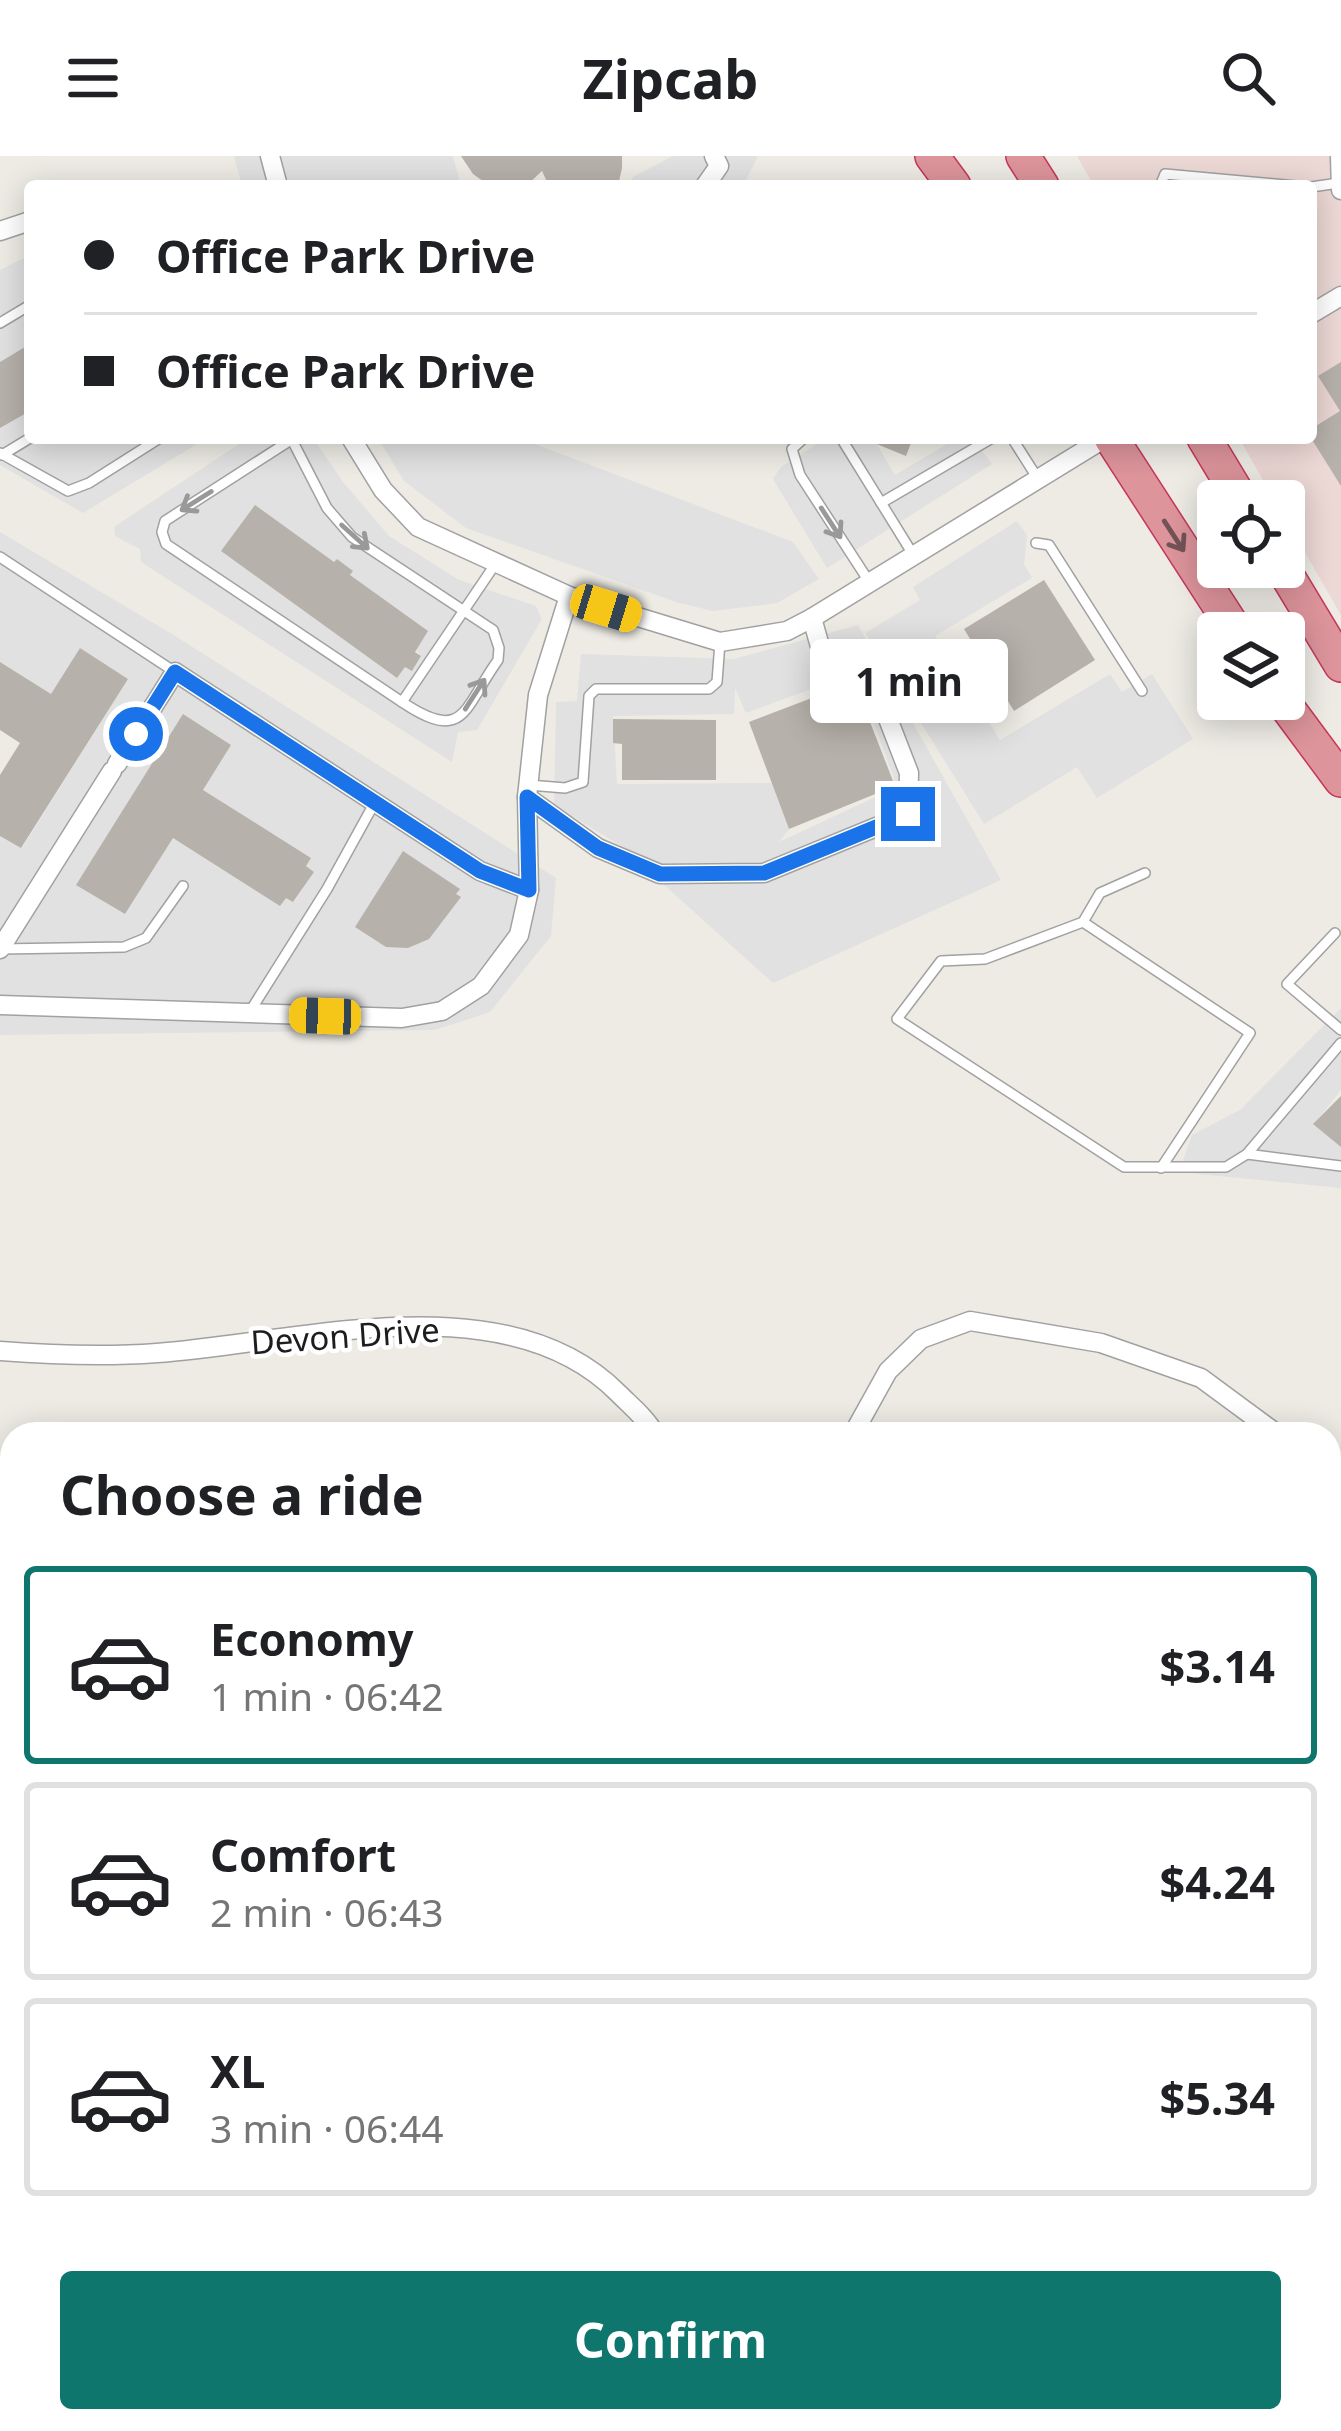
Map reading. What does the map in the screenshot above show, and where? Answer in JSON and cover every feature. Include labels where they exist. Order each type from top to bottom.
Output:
[{"type":"highway","points":[[1112,444],[1223,612]]},
{"type":"highway","points":[[1208,444],[1229,480]]},
{"type":"highway","points":[[1295,588],[1341,665]]},
{"type":"highway","points":[[1297,720],[1341,780]]},
{"type":"street","points":[[1340,156],[1340,186]]},
{"type":"street","points":[[355,444],[383,490],[418,527],[568,596],[720,642],[787,632],[1098,444]]},
{"type":"street","points":[[0,1005],[402,1018],[442,1011],[481,986],[519,935],[529,890],[528,791],[538,695],[568,596]]},
{"type":"street","points":[[528,791],[598,848],[660,874],[764,873],[908,814],[909,773],[873,680],[821,650],[812,618]]},
{"type":"street","points":[[0,949],[175,672],[480,871],[529,890]]},
{"type":"street","points":[[860,1422],[888,1371],[921,1339],[970,1321],[1101,1343],[1201,1378],[1261,1422]]},
{"type":"street","name":"Devon Drive","points":[[0,1351],[76,1356],[158,1353],[351,1329],[470,1330],[544,1343],[594,1369],[644,1422]]},
{"type":"lane","points":[[1163,180],[1166,174],[1231,180]]},
{"type":"lane","points":[[1,454],[68,491],[150,444]]},
{"type":"lane","points":[[285,444],[165,520],[166,544],[402,702],[443,724],[457,719],[497,660],[500,648],[493,630],[352,537],[327,508],[295,444]]},
{"type":"lane","points":[[789,444],[800,476],[870,583]]},
{"type":"lane","points":[[792,449],[797,444]]},
{"type":"lane","points":[[845,444],[914,556]]},
{"type":"lane","points":[[881,503],[982,444]]},
{"type":"lane","points":[[1016,444],[1038,479]]},
{"type":"lane","points":[[1036,543],[1049,545],[1142,691]]},
{"type":"lane","points":[[0,557],[175,672]]},
{"type":"lane","points":[[402,702],[496,563]]},
{"type":"lane","points":[[528,791],[583,782],[589,696],[596,689],[709,689],[716,682],[720,642]]},
{"type":"lane","points":[[249,1013],[327,889],[374,802]]},
{"type":"lane","points":[[1145,873],[1100,893],[1083,922],[985,959],[941,961],[897,1019],[1124,1167],[1226,1167],[1247,1154],[1341,1043]]},
{"type":"lane","points":[[0,949],[124,947],[146,938],[183,886]]},
{"type":"lane","points":[[1083,922],[1250,1033],[1161,1168]]},
{"type":"lane","points":[[1335,933],[1287,984],[1341,1030]]},
{"type":"lane","points":[[1247,1154],[1341,1166]]},
{"type":"shaded area","points":[[234,156],[453,156],[459,180],[240,180]]},
{"type":"shaded area","points":[[673,156],[757,158],[746,180],[633,177]]},
{"type":"shaded area","points":[[1077,156],[1341,156],[1341,615],[1305,552],[1305,480],[1263,480],[1242,444],[1317,444],[1317,180],[1091,180]]},
{"type":"shaded area","points":[[24,258],[24,348],[0,362],[0,270]]},
{"type":"shaded area","points":[[24,414],[24,444],[197,444],[83,513],[0,465],[0,428]]},
{"type":"shaded area","points":[[239,444],[317,444],[389,536],[459,580],[536,606],[542,619],[477,730],[458,732],[452,762],[141,562],[140,549],[115,536],[114,527]],"holes":[[[255,506],[353,571],[350,575],[421,656],[413,670],[405,667],[396,677],[222,551]]]},
{"type":"shaded area","points":[[382,444],[535,444],[793,542],[819,579],[777,603],[713,611],[679,603],[466,528],[404,481]]},
{"type":"shaded area","points":[[817,444],[877,444],[895,475],[947,444],[977,444],[992,464],[827,568],[773,479],[781,467]]},
{"type":"shaded area","points":[[1017,521],[1027,535],[1024,564],[1032,578],[935,636],[1000,740],[1110,674],[1122,692],[1152,674],[1193,739],[1097,798],[1077,767],[984,824],[865,633],[920,600],[913,587]]},
{"type":"shaded area","points":[[0,532],[172,634],[556,878],[551,936],[490,1012],[435,1030],[0,1035],[0,836],[22,848],[128,679],[80,648],[51,694],[0,662]],"holes":[[[184,715],[231,745],[203,790],[310,857],[306,866],[314,872],[294,902],[173,838],[125,914],[77,885]]]},
{"type":"shaded area","points":[[858,625],[1001,880],[773,983],[621,846],[554,805],[556,702],[577,701],[581,654],[734,659]],"holes":[[[844,677],[859,682],[897,787],[779,842],[789,829],[772,783],[617,784],[613,716],[734,714],[735,688],[746,713]]]},
{"type":"shaded area","points":[[1341,1008],[1341,1090],[1314,1124],[1341,1140],[1341,1188],[1179,1172],[1192,1135],[1240,1110]]},
{"type":"building","points":[[461,156],[622,156],[619,180],[546,180],[542,171],[532,180],[482,180]]},
{"type":"building","points":[[24,348],[24,414],[0,428],[0,362]]},
{"type":"building","points":[[1341,362],[1341,486],[1315,444],[1317,425],[1340,411],[1318,376]]},
{"type":"building","points":[[877,444],[911,444],[906,456]]},
{"type":"building","points":[[255,505],[334,562],[337,559],[353,571],[350,575],[428,631],[415,652],[421,656],[412,671],[405,667],[397,678],[221,551]]},
{"type":"building","points":[[1044,580],[1095,660],[1014,711],[964,629]]},
{"type":"building","points":[[80,648],[128,679],[21,848],[0,836],[0,775],[20,743],[0,730],[0,662],[51,694]]},
{"type":"building","points":[[851,683],[895,786],[789,829],[749,722]]},
{"type":"building","points":[[183,714],[231,745],[203,790],[311,858],[306,866],[314,872],[293,902],[286,898],[280,906],[173,838],[125,914],[76,885]]},
{"type":"building","points":[[613,719],[716,720],[716,780],[622,780],[622,744],[613,743]]},
{"type":"building","points":[[403,851],[460,889],[456,894],[461,897],[429,939],[408,948],[386,947],[355,927]]},
{"type":"building","points":[[1341,1096],[1341,1147],[1313,1124]]},
{"type":"route","points":[[136,734],[175,672],[480,871],[529,890],[527,797],[598,848],[660,874],[764,873],[908,814]]}]
